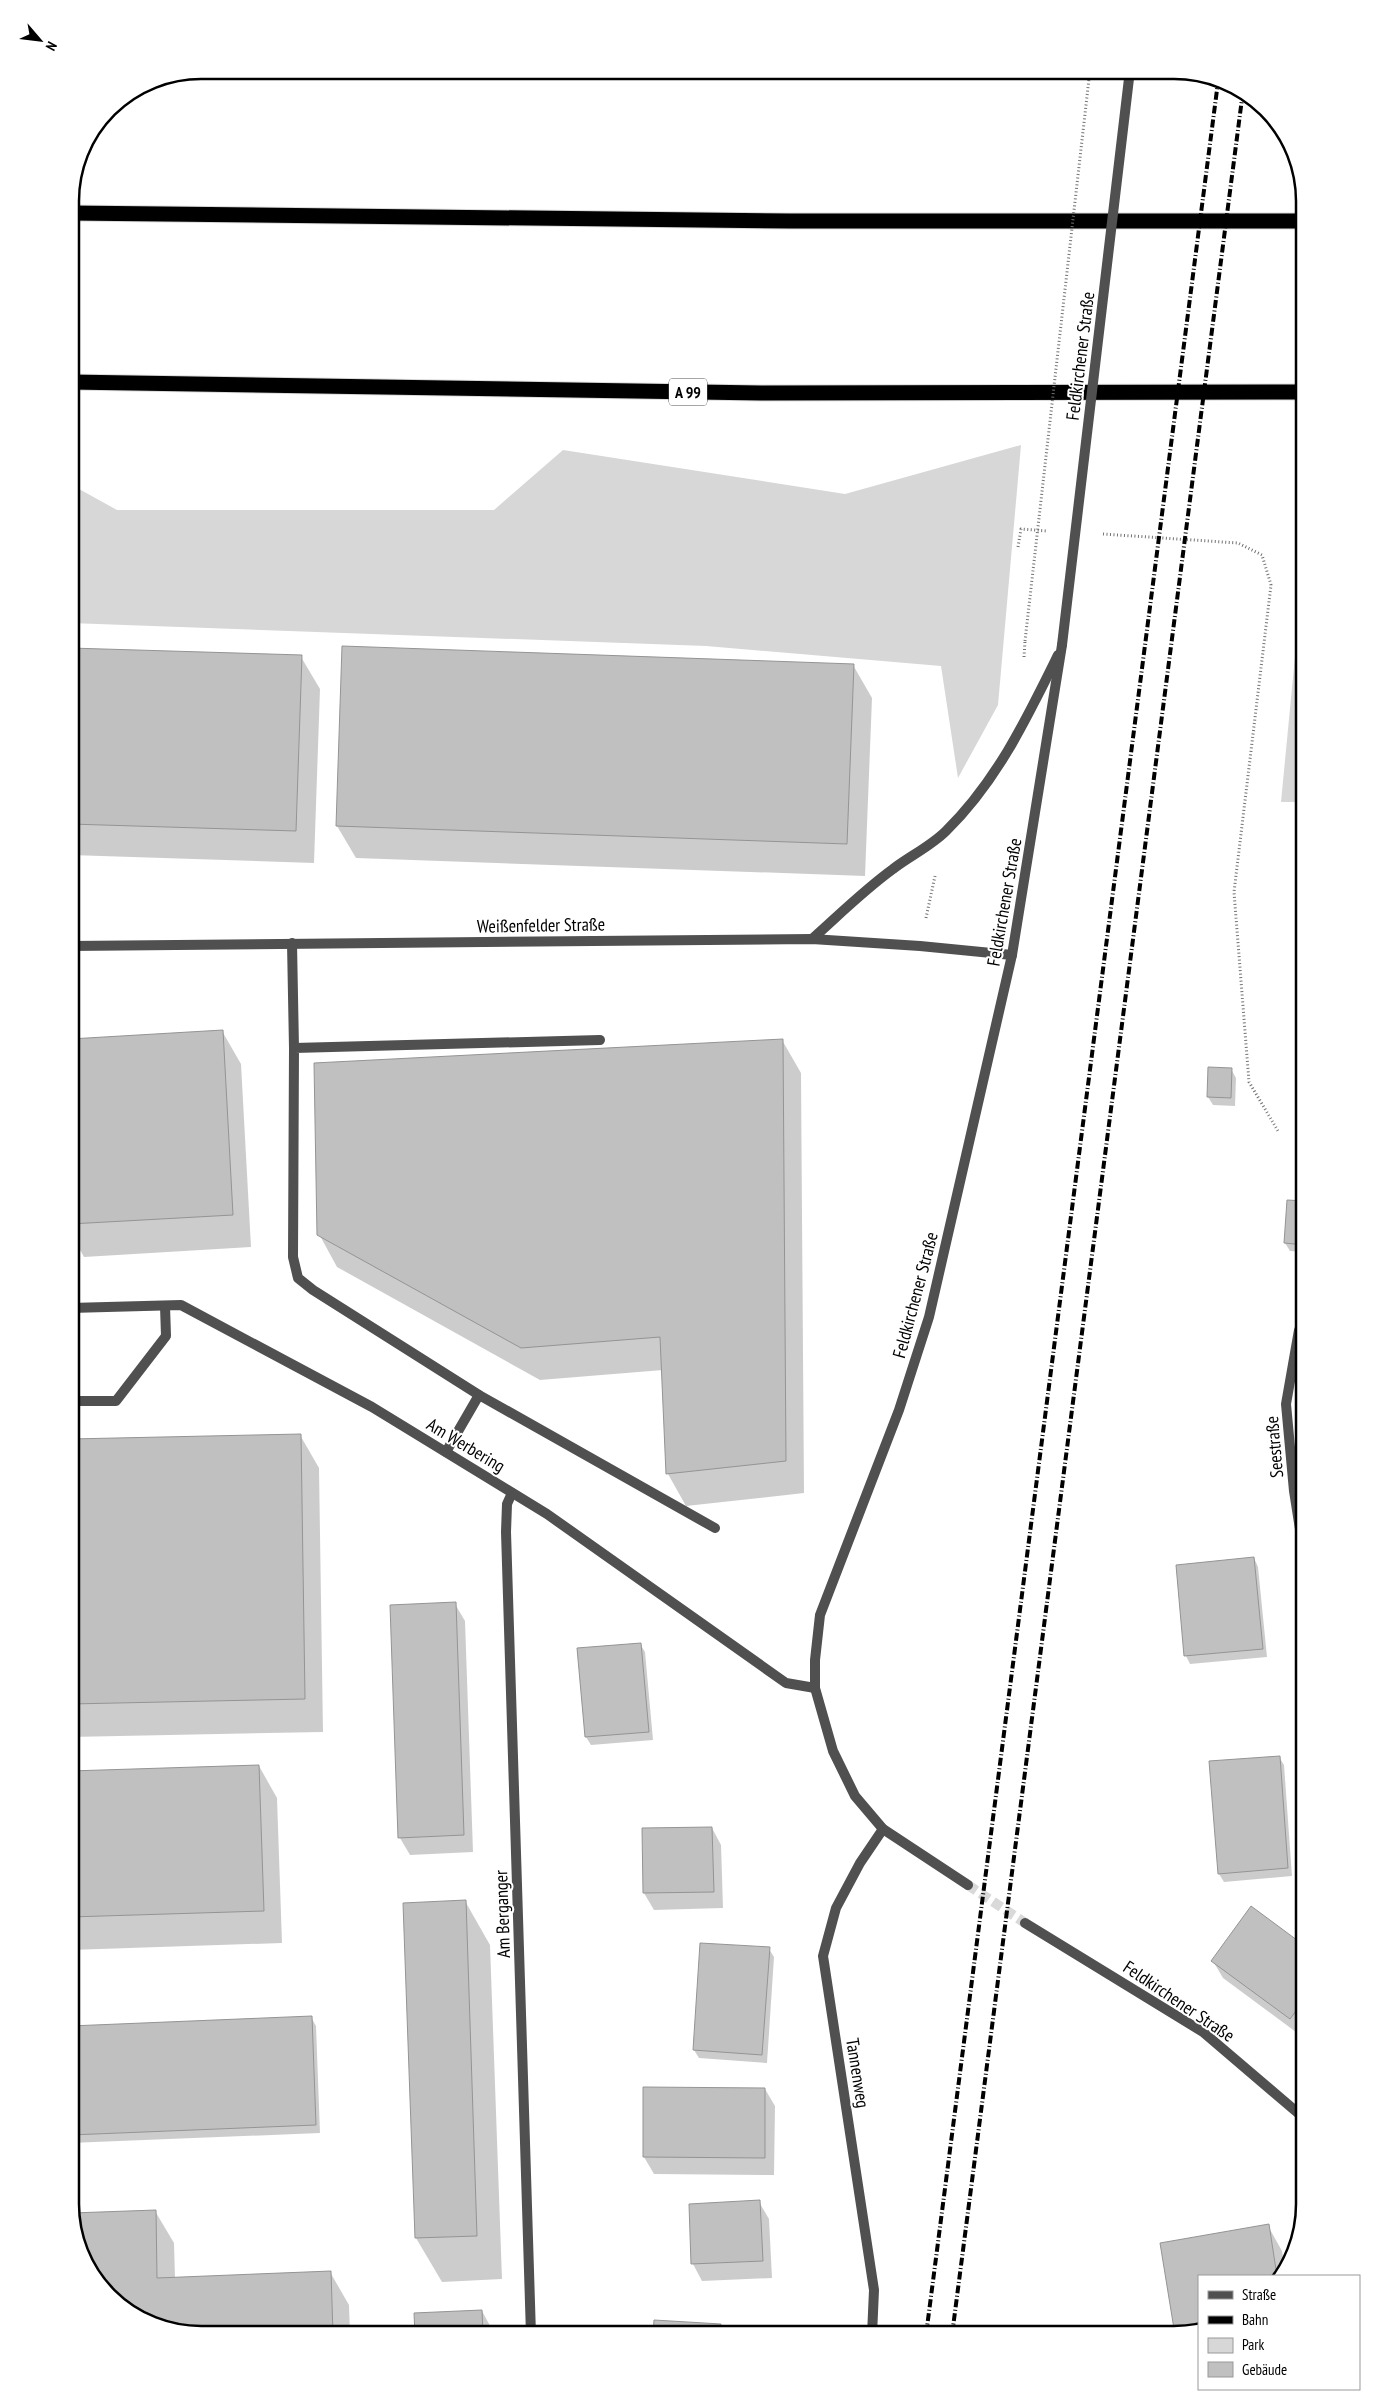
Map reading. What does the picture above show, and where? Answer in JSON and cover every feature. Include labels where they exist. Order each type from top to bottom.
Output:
[{"type":"highway","points":[[79,213],[789,222],[1296,222]]},
{"type":"highway","name":"A 99","points":[[79,382],[761,393],[1296,392]]},
{"type":"street","name":"Feldkirchener Straße","points":[[968,1885],[883,1830],[856,1796],[833,1751],[815,1688],[815,1660],[820,1615],[899,1410],[929,1317],[1012,955],[1062,645],[1129,79]]},
{"type":"street","name":"Feldkirchener Straße","points":[[812,939],[869,887],[944,833],[957,820],[985,785],[1017,738],[1062,645]]},
{"type":"street","name":"Weißenfelder Straße","points":[[79,946],[812,939],[920,946],[1012,955]]},
{"type":"street","points":[[292,944],[294,1048],[293,1257],[298,1278],[313,1290],[479,1395],[715,1528]]},
{"type":"street","points":[[294,1048],[600,1040]]},
{"type":"street","name":"Am Werbering","points":[[79,1308],[180,1305],[372,1407],[547,1514],[786,1684],[815,1688]]},
{"type":"street","points":[[79,1401],[116,1401],[166,1336],[165,1306]]},
{"type":"street","name":"Seestraße","points":[[1296,1347],[1286,1404],[1296,1504]]},
{"type":"street","points":[[446,1452],[479,1395]]},
{"type":"street","name":"Am Berganger","points":[[512,1492],[507,1504],[506,1532],[531,2326]]},
{"type":"street","name":"Tannenweg","points":[[872,2326],[874,2290],[823,1956],[836,1908],[860,1863],[883,1830]]},
{"type":"street","name":"Feldkirchener Straße","points":[[1025,1923],[1203,2032],[1296,2111]]},
{"type":"path","points":[[1025,641],[1089,79]]},
{"type":"path","points":[[1018,547],[1020,529],[1050,531]]},
{"type":"path","points":[[1100,534],[1238,543],[1262,555],[1271,585],[1234,892],[1249,1082],[1278,1131]]},
{"type":"green space","points":[[1021,445],[998,705],[958,778],[941,666],[706,646],[79,623],[79,489],[117,510],[494,510],[563,450],[845,494]]},
{"type":"green space","points":[[1296,646],[1296,802],[1281,802]]},
{"type":"building","points":[[342,646],[854,664],[847,844],[336,826]]},
{"type":"building","points":[[79,648],[302,655],[296,831],[79,824]]},
{"type":"building","points":[[223,1030],[233,1215],[79,1224],[79,1038]]},
{"type":"building","points":[[783,1039],[786,1461],[666,1474],[660,1337],[521,1348],[317,1235],[314,1063]]},
{"type":"building","points":[[1208,1067],[1232,1068],[1231,1098],[1207,1097]]},
{"type":"building","points":[[1287,1200],[1296,1200],[1296,1244],[1284,1243]]},
{"type":"building","points":[[301,1434],[305,1699],[79,1704],[79,1439]]},
{"type":"building","points":[[1254,1557],[1263,1649],[1184,1656],[1176,1565]]},
{"type":"building","points":[[456,1602],[464,1835],[398,1838],[390,1605]]},
{"type":"building","points":[[641,1643],[649,1732],[585,1737],[577,1648]]},
{"type":"building","points":[[1280,1756],[1288,1868],[1218,1874],[1209,1761]]},
{"type":"building","points":[[259,1765],[264,1911],[79,1917],[79,1771]]},
{"type":"building","points":[[712,1827],[714,1892],[643,1893],[642,1828]]},
{"type":"building","points":[[466,1900],[477,2236],[415,2238],[403,1903]]},
{"type":"building","points":[[1251,1906],[1296,1939],[1296,2011],[1290,2019],[1211,1961]]},
{"type":"building","points":[[700,1943],[770,1947],[762,2055],[693,2050]]},
{"type":"building","points":[[312,2016],[316,2125],[79,2135],[79,2026]]},
{"type":"building","points":[[643,2087],[765,2088],[765,2158],[643,2157]]},
{"type":"building","points":[[760,2200],[763,2261],[691,2264],[689,2204]]},
{"type":"building","points":[[156,2210],[157,2278],[331,2271],[333,2326],[193,2326],[161,2320],[147,2314],[120,2296],[99,2272],[85,2244],[79,2213]]},
{"type":"building","points":[[1269,2224],[1276,2271],[1274,2275],[1198,2275],[1198,2324],[1174,2326],[1160,2243]]},
{"type":"building","points":[[482,2310],[483,2326],[415,2326],[414,2313]]},
{"type":"building","points":[[654,2320],[721,2324],[721,2326],[654,2326]]},
{"type":"tunnel","points":[[968,1885],[1025,1923]]},
{"type":"railway","points":[[927,2326],[1217,86]]},
{"type":"railway","points":[[953,2326],[1242,99]]}]
